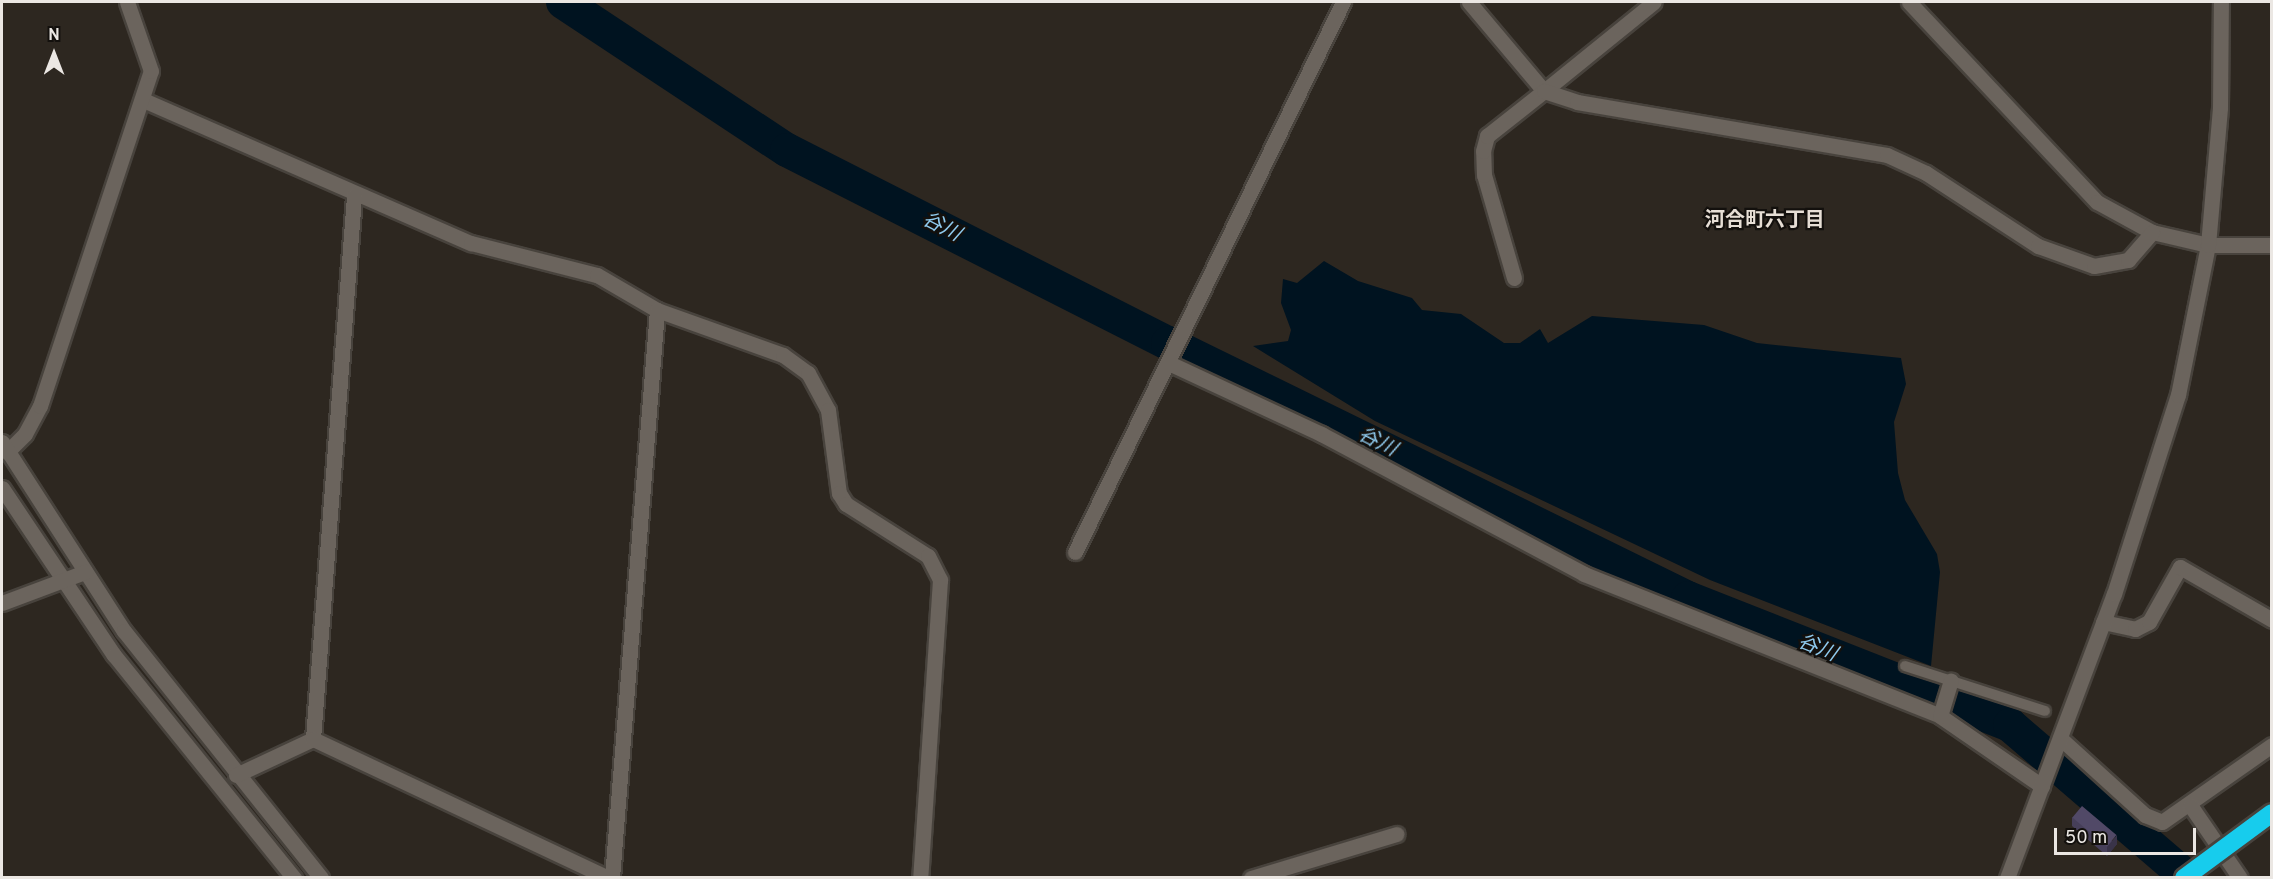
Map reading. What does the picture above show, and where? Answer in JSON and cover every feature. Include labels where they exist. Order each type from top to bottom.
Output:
[{"type":"highway","points":[[2184,878],[2271,813]]},
{"type":"street","points":[[127,2],[149,54],[151,71],[143,100],[40,406],[25,434],[4,447],[85,572],[236,775],[321,878]]},
{"type":"street","points":[[1075,552],[1172,361],[1343,2]]},
{"type":"street","points":[[1469,2],[1544,91],[1577,102],[1887,155],[1926,173],[2038,246],[2094,266],[2128,260],[2152,232]]},
{"type":"street","points":[[1514,278],[1484,175],[1483,151],[1487,136],[1654,2]]},
{"type":"street","points":[[1909,2],[2097,202],[2152,232],[2208,245],[2271,245]]},
{"type":"street","points":[[2007,878],[2103,622],[2161,455],[2208,245],[2220,108],[2221,2]]},
{"type":"street","points":[[143,100],[354,196],[471,243],[597,275],[657,310],[783,355],[808,373],[828,410],[839,493],[846,504],[928,556],[940,580],[920,878]]},
{"type":"street","points":[[313,739],[354,196]]},
{"type":"street","points":[[313,739],[602,876],[657,310]]},
{"type":"street","points":[[1172,361],[1321,434],[1584,574],[1941,712],[2042,786]]},
{"type":"street","points":[[2,488],[114,655],[294,878]]},
{"type":"street","points":[[2103,622],[2135,629],[2149,622],[2180,567],[2271,620]]},
{"type":"street","points":[[2,603],[85,572]]},
{"type":"street","points":[[1941,712],[1951,681]]},
{"type":"street","points":[[236,775],[313,739]]},
{"type":"street","points":[[2060,739],[2145,815],[2162,822],[2271,745]]},
{"type":"street","points":[[2190,804],[2240,878]]},
{"type":"street","points":[[1251,878],[1397,834]]},
{"type":"lane","points":[[1905,666],[2045,711]]},
{"type":"water","points":[[1324,261],[1358,281],[1412,298],[1422,310],[1461,314],[1504,343],[1520,343],[1540,329],[1548,343],[1592,316],[1704,325],[1757,343],[1901,358],[1906,384],[1894,422],[1898,473],[1905,500],[1937,554],[1940,572],[1931,666],[1710,580],[1375,421],[1253,346],[1288,341],[1291,330],[1281,303],[1283,279],[1297,283]]},
{"type":"building","points":[[2082,806],[2116,835],[2107,846],[2072,817]]},
{"type":"waterway","name":"谷川","points":[[563,2],[787,150],[1168,343],[1688,598],[2010,725],[2188,878]]},
{"type":"district","name":"河合町六丁目","points":[[1765,221]]}]
